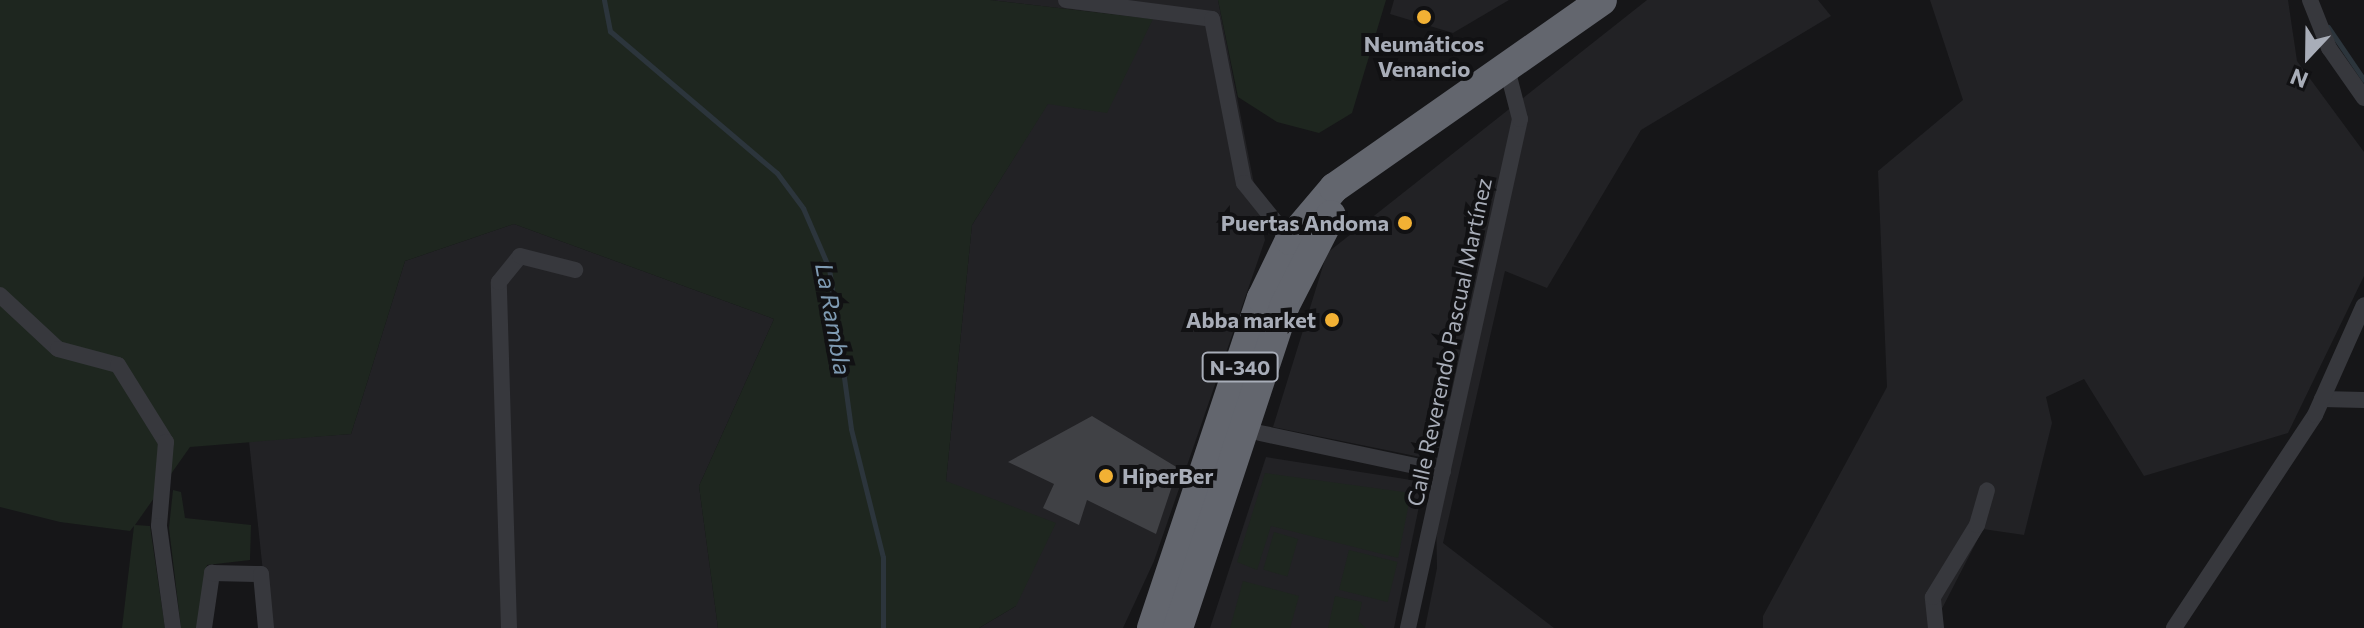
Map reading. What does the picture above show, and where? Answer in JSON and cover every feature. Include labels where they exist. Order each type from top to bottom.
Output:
[{"type":"highway","name":"N-340","points":[[1152,628],[1262,298],[1290,240],[1334,188],[1602,0]]},
{"type":"highway","name":"N-340","points":[[1178,628],[1254,401],[1309,251],[1345,194],[1392,149]]},
{"type":"street","points":[[1066,0],[1212,19],[1244,183],[1290,240]]},
{"type":"street","points":[[2310,0],[2329,48],[2364,98]]},
{"type":"street","name":"Calle Reverendo Pascual Martínez","points":[[1408,628],[1520,119],[1506,65]]},
{"type":"street","points":[[509,628],[499,282],[520,256],[575,270]]},
{"type":"street","points":[[0,295],[58,349],[118,365],[166,442],[159,526],[173,628]]},
{"type":"street","points":[[2174,628],[2322,399],[2364,305]]},
{"type":"street","points":[[2322,399],[2364,400]]},
{"type":"street","points":[[1254,401],[1260,433]]},
{"type":"street","points":[[1260,433],[1443,472]]},
{"type":"street","points":[[1235,460],[1260,433]]},
{"type":"street","points":[[1936,628],[1933,597],[1977,525],[1987,490]]},
{"type":"street","points":[[204,628],[212,573],[261,574],[266,628]]},
{"type":"shaded area","points":[[0,0],[990,0],[1153,19],[1107,113],[1048,104],[972,225],[946,481],[1056,523],[1016,606],[979,628],[718,628],[699,486],[774,319],[514,224],[405,261],[351,434],[190,447],[135,525],[150,526],[165,628],[122,628],[134,526],[130,531],[60,522],[0,507]]},
{"type":"shaded area","points":[[990,0],[1218,0],[1265,240],[1154,561],[1123,628],[979,628],[1016,606],[946,481],[972,225],[1048,103],[1152,19]]},
{"type":"shaded area","points":[[1218,0],[1386,0],[1352,113],[1319,133],[1277,122],[1238,97]]},
{"type":"shaded area","points":[[1394,0],[1509,0],[1453,33],[1390,14]]},
{"type":"shaded area","points":[[1647,0],[1818,0],[1831,16],[1641,130],[1547,288],[1505,271],[1443,543],[1554,628],[1425,628],[1437,568],[1435,460],[1273,427],[1327,253]]},
{"type":"shaded area","points":[[1930,0],[2288,0],[2297,61],[2364,152],[2364,276],[2288,433],[2144,476],[2084,379],[2046,397],[2052,423],[2024,535],[1983,529],[1932,628],[1763,628],[1763,616],[1887,387],[1878,171],[1963,100]]},
{"type":"shaded area","points":[[514,224],[774,319],[699,486],[718,628],[269,628],[249,441],[351,434],[405,261]]},
{"type":"shaded area","points":[[1266,457],[1424,482],[1394,628],[1210,628]]},
{"type":"shaded area","points":[[1265,473],[1411,493],[1398,558],[1271,526],[1257,570],[1237,562]]},
{"type":"shaded area","points":[[173,490],[181,492],[185,518],[251,525],[250,560],[207,565],[199,628],[181,628],[169,528]]},
{"type":"shaded area","points":[[1274,532],[1298,539],[1287,576],[1263,569]]},
{"type":"shaded area","points":[[1349,550],[1398,562],[1388,602],[1339,590]]},
{"type":"shaded area","points":[[1243,581],[1299,596],[1290,628],[1230,628]]},
{"type":"shaded area","points":[[1335,596],[1362,602],[1358,621],[1366,628],[1328,628]]},
{"type":"building","name":"HiperBer","points":[[1092,416],[1178,468],[1156,534],[1087,500],[1079,525],[1043,508],[1054,484],[1008,462]]},
{"type":"waterway","name":"La Rambla","points":[[604,0],[610,31],[777,173],[803,208],[829,268],[851,429],[883,557],[883,628]]},
{"type":"waterway","points":[[2328,27],[2364,80]]},
{"type":"place","name":"Neumáticos Venancio","points":[[1424,17]]},
{"type":"place","name":"Puertas Andoma","points":[[1405,223]]},
{"type":"place","name":"Abba market","points":[[1332,320]]},
{"type":"place","name":"HiperBer","points":[[1106,476]]}]
